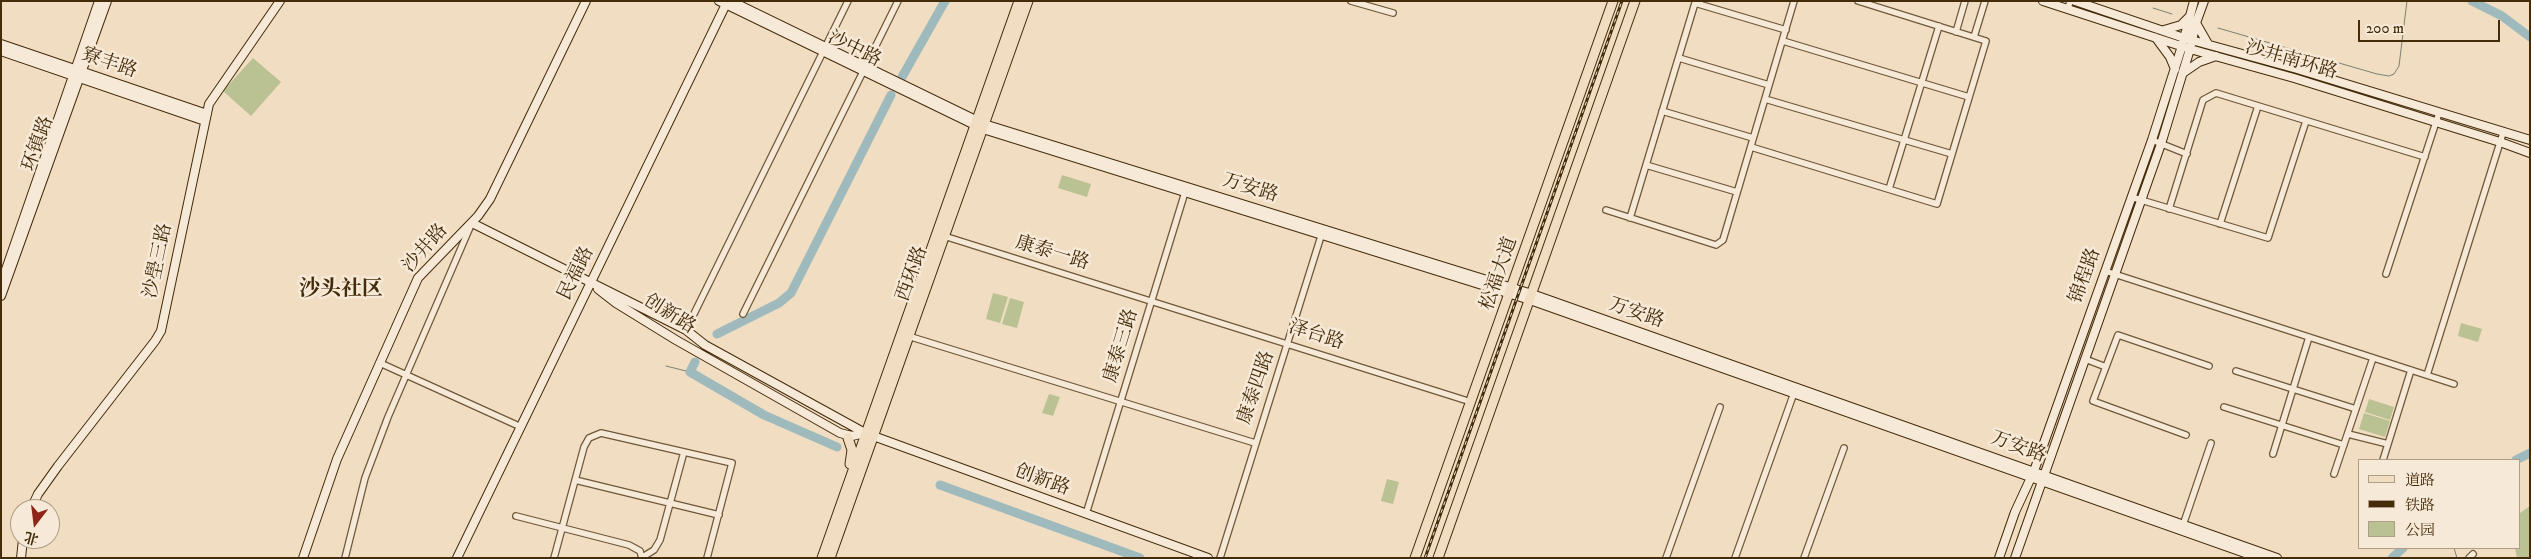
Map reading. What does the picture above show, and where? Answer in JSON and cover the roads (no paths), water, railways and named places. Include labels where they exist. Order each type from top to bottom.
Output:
[{"type":"main road","name":"西环路","points":[[822,558],[852,470],[869,435],[908,336],[944,236],[1019,1]]},
{"type":"main road","name":"西环路","points":[[830,558],[869,435],[980,125],[1028,1]]},
{"type":"main road","name":"松福大道","points":[[1415,558],[1613,1]]},
{"type":"main road","name":"松福大道","points":[[1438,558],[1635,1]]},
{"type":"main road","points":[[848,438],[852,450],[850,466],[852,470]]},
{"type":"street","name":"环镇路","points":[[1,296],[100,1]]},
{"type":"street","name":"环镇路","points":[[1,285],[14,243],[77,74],[107,1]]},
{"type":"street","name":"沙壆三路","points":[[36,499],[58,466],[155,342],[161,331],[212,97],[280,1]]},
{"type":"street","name":"沙井路","points":[[301,558],[334,458],[415,276],[475,214],[487,198],[580,1]]},
{"type":"street","name":"沙井路","points":[[301,558],[337,459],[418,278],[472,223],[490,199],[586,1]]},
{"type":"street","points":[[686,330],[848,1]]},
{"type":"street","points":[[743,314],[898,1]]},
{"type":"street","points":[[1351,1],[1393,13]]},
{"type":"street","points":[[1606,210],[1716,245],[1723,240],[1794,1]]},
{"type":"street","points":[[1751,147],[1938,204],[1986,41],[1858,1]]},
{"type":"street","points":[[1956,32],[1965,1]]},
{"type":"street","points":[[1974,37],[1985,1]]},
{"type":"street","name":"沙井南环路","points":[[2043,1],[2069,5],[2154,36],[2187,43],[2208,44],[2297,68],[2530,140]]},
{"type":"street","name":"沙井南环路","points":[[2075,1],[2162,30],[2217,56],[2436,122],[2530,153]]},
{"type":"street","name":"锦程路","points":[[2015,558],[2162,144],[2183,73],[2190,15],[2194,1]]},
{"type":"street","name":"锦程路","points":[[1999,558],[2015,512],[2033,474],[2152,140],[2175,69],[2204,1]]},
{"type":"street","name":"沙中路","points":[[726,2],[980,125]]},
{"type":"street","name":"民福路","points":[[457,558],[726,2]]},
{"type":"street","points":[[1630,218],[1695,2],[1786,30]]},
{"type":"street","points":[[2162,30],[2181,25],[2190,15]]},
{"type":"street","points":[[2196,23],[2208,44]]},
{"type":"street","points":[[1889,189],[1939,26]]},
{"type":"street","points":[[2154,36],[2165,49],[2175,69]]},
{"type":"street","points":[[1783,41],[1969,97]]},
{"type":"street","name":"寮丰路","points":[[1,44],[77,74]]},
{"type":"street","name":"寮丰路","points":[[1,51],[77,74],[206,118]]},
{"type":"street","points":[[2183,73],[2199,62],[2217,56]]},
{"type":"street","points":[[1679,58],[1769,85]]},
{"type":"street","points":[[2169,209],[2203,100],[2216,93],[2425,157]]},
{"type":"street","points":[[1765,99],[1952,154]]},
{"type":"street","points":[[2220,224],[2258,106]]},
{"type":"street","points":[[1662,111],[1753,138]]},
{"type":"street","points":[[2386,274],[2439,113]]},
{"type":"street","points":[[2131,198],[2268,238],[2306,121]]},
{"type":"street","name":"万安路","points":[[980,125],[1531,297],[2182,527],[2277,558]]},
{"type":"street","points":[[2427,375],[2503,133]]},
{"type":"street","points":[[2152,140],[2187,154]]},
{"type":"street","points":[[1646,165],[1737,192]]},
{"type":"street","name":"康泰三路","points":[[1086,514],[1186,190]]},
{"type":"street","name":"创新路","points":[[472,223],[592,281],[686,330],[705,345],[869,435],[1208,558]]},
{"type":"street","points":[[344,558],[364,478],[472,223]]},
{"type":"street","name":"康泰四路","points":[[1220,558],[1322,231]]},
{"type":"street","name":"康泰一路","points":[[944,236],[1152,300]]},
{"type":"street","points":[[2105,272],[2454,384]]},
{"type":"street","name":"创新路","points":[[592,281],[616,303],[840,433],[852,436],[869,435]]},
{"type":"street","name":"泽台路","points":[[1152,300],[1471,402]]},
{"type":"street","points":[[2186,435],[2093,401],[2118,335],[2209,366]]},
{"type":"street","points":[[908,336],[1255,443]]},
{"type":"street","points":[[2273,454],[2310,338]]},
{"type":"street","points":[[2334,474],[2373,358]]},
{"type":"street","points":[[2085,359],[2106,367]]},
{"type":"street","points":[[380,363],[521,427]]},
{"type":"street","points":[[2383,459],[2411,370]]},
{"type":"street","points":[[2236,371],[2356,409]]},
{"type":"street","points":[[1735,558],[1795,390]]},
{"type":"street","points":[[2224,407],[2344,445]]},
{"type":"street","points":[[1666,558],[1720,408]]},
{"type":"street","points":[[554,558],[586,442],[597,434],[606,433],[732,463],[707,558]]},
{"type":"street","points":[[2348,434],[2388,444]]},
{"type":"street","points":[[2182,527],[2210,444]]},
{"type":"street","points":[[1804,558],[1844,448]]},
{"type":"street","points":[[516,516],[634,547],[640,552],[642,558],[658,546],[684,452]]},
{"type":"street","points":[[575,480],[719,515]]},
{"type":"street","name":"万安路","points":[[2182,527],[2259,558]]},
{"type":"waterway","points":[[902,77],[945,1]]},
{"type":"waterway","points":[[2218,28],[2389,76],[2394,74],[2399,66],[2407,1]]},
{"type":"waterway","points":[[2472,1],[2502,16],[2530,37]]},
{"type":"waterway","points":[[2153,8],[2172,14]]},
{"type":"waterway","points":[[717,334],[779,303],[791,293],[891,95]]},
{"type":"waterway","points":[[695,362],[690,372],[764,415],[837,447]]},
{"type":"waterway","points":[[666,366],[690,372]]},
{"type":"waterway","points":[[2518,459],[2530,453]]},
{"type":"waterway","points":[[940,485],[1140,558]]},
{"type":"waterway","points":[[2392,558],[2402,549]]},
{"type":"waterway","points":[[2454,549],[2457,558]]},
{"type":"railway","points":[[1425,558],[1622,1]]},
{"type":"district","name":"沙头社区","points":[[341,291]]}]
